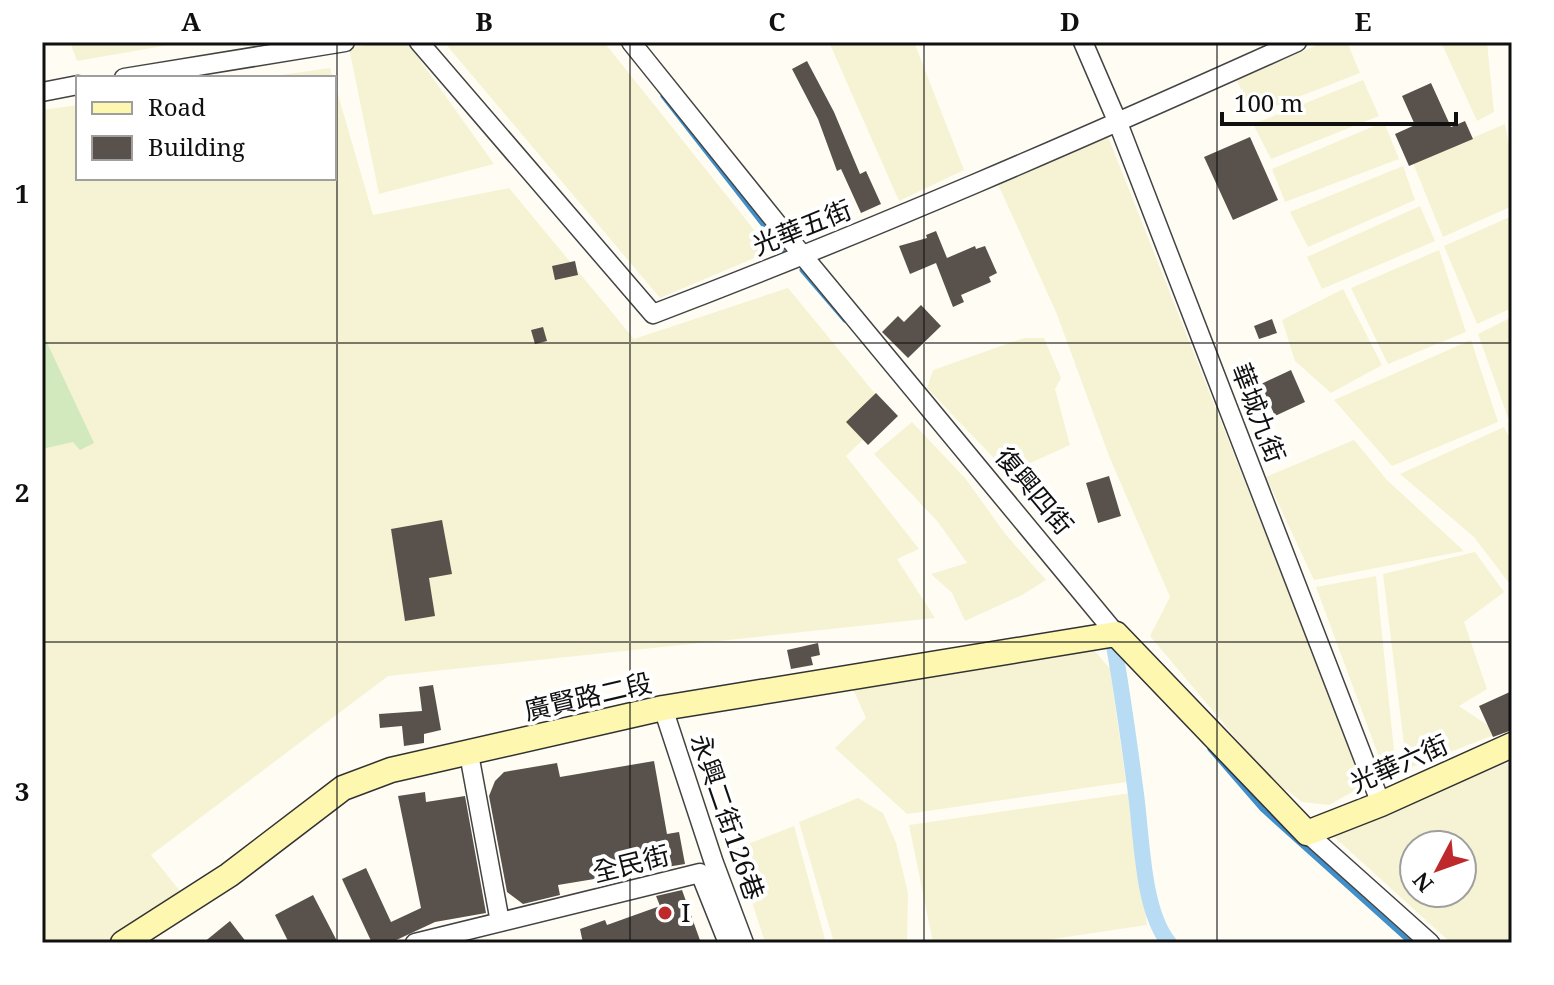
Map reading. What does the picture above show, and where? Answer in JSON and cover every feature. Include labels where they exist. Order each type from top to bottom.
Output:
[{"type":"street","points":[[136,76],[345,42]]},
{"type":"street","name":"光華五街","points":[[419,42],[653,314],[804,257],[1118,123],[1297,42]]},
{"type":"street","name":"復興四街","points":[[631,42],[804,257],[1116,634],[1307,833],[1430,943]]},
{"type":"street","name":"華城九街","points":[[1083,42],[1118,123],[1381,804]]},
{"type":"street","points":[[42,92],[76,85]]},
{"type":"street","name":"廣賢路二段","points":[[123,943],[229,875],[343,788],[391,770],[663,708],[1116,634]]},
{"type":"street","name":"永興二街126巷","points":[[663,708],[744,943]]},
{"type":"street","name":"光華六街","points":[[1307,833],[1381,804],[1512,745]]},
{"type":"street","points":[[469,754],[500,922]]},
{"type":"street","name":"全民街","points":[[415,943],[700,873],[728,943]]},
{"type":"shaded area","points":[[70,42],[186,42],[77,61]]},
{"type":"shaded area","points":[[407,42],[494,164],[379,194],[349,48]]},
{"type":"shaded area","points":[[444,42],[604,42],[771,251],[660,298]]},
{"type":"shaded area","points":[[829,42],[914,42],[964,170],[899,201]]},
{"type":"shaded area","points":[[1324,42],[1347,42],[1360,73],[1252,115],[1237,80]]},
{"type":"shaded area","points":[[1441,42],[1487,42],[1494,112],[1477,121]]},
{"type":"shaded area","points":[[330,68],[332,76],[274,76]]},
{"type":"shaded area","points":[[1363,80],[1379,116],[1271,159],[1253,124]]},
{"type":"shaded area","points":[[336,88],[373,215],[509,188],[634,339],[788,288],[891,413],[846,456],[919,549],[897,559],[935,618],[388,676],[151,855],[184,896],[109,943],[42,943],[42,110],[76,105],[76,180],[336,180]]},
{"type":"shaded area","points":[[1384,122],[1399,159],[1285,202],[1272,169]]},
{"type":"shaded area","points":[[1505,124],[1512,164],[1512,206],[1443,237],[1413,163]]},
{"type":"shaded area","points":[[1107,134],[1365,785],[1329,805],[1302,802],[1287,790],[1281,792],[1150,636],[1170,597],[1109,456],[1056,312],[997,182]]},
{"type":"shaded area","points":[[1403,166],[1415,200],[1308,247],[1290,212]]},
{"type":"shaded area","points":[[1420,206],[1435,241],[1322,289],[1307,257]]},
{"type":"shaded area","points":[[1512,216],[1512,308],[1477,324],[1444,246]]},
{"type":"shaded area","points":[[1439,250],[1466,332],[1388,364],[1351,288]]},
{"type":"shaded area","points":[[1343,289],[1382,365],[1331,393],[1295,361],[1282,320]]},
{"type":"shaded area","points":[[1512,317],[1512,417],[1508,418],[1478,334]]},
{"type":"shaded area","points":[[1024,338],[1044,338],[1061,378],[1055,389],[1070,445],[1008,473],[927,388],[933,370]]},
{"type":"shaded area","points":[[1471,340],[1498,422],[1392,466],[1334,400]]},
{"type":"shaded area","points":[[912,422],[965,478],[1006,535],[1046,580],[1022,595],[965,621],[952,593],[931,574],[967,563],[938,522],[874,454]]},
{"type":"shaded area","points":[[1504,427],[1512,443],[1512,587],[1474,537],[1400,474]]},
{"type":"shaded area","points":[[1354,440],[1387,480],[1464,551],[1314,580],[1266,477]]},
{"type":"shaded area","points":[[1475,552],[1504,592],[1464,622],[1487,689],[1459,706],[1499,733],[1407,769],[1383,574]]},
{"type":"shaded area","points":[[1376,576],[1396,770],[1386,776],[1316,587]]},
{"type":"shaded area","points":[[1091,646],[1110,669],[1126,782],[907,814],[835,748],[866,718],[853,689]]},
{"type":"shaded area","points":[[1512,761],[1512,943],[1451,943],[1414,909],[1478,909],[1478,829],[1398,829],[1398,895],[1330,833]]},
{"type":"shaded area","points":[[1131,793],[1147,925],[1026,943],[933,943],[909,825]]},
{"type":"shaded area","points":[[858,798],[883,813],[896,843],[908,893],[907,943],[834,943],[799,822]]},
{"type":"shaded area","points":[[794,826],[826,943],[765,943],[735,849]]},
{"type":"green space","points":[[42,332],[94,443],[80,450],[73,442],[42,449]]},
{"type":"building","points":[[807,61],[834,112],[860,174],[866,171],[881,204],[861,213],[841,169],[837,171],[818,119],[792,69]]},
{"type":"building","points":[[1431,83],[1451,127],[1465,121],[1473,139],[1409,166],[1395,134],[1415,125],[1402,96]]},
{"type":"building","points":[[1250,137],[1278,200],[1233,220],[1204,157]]},
{"type":"building","points":[[936,231],[947,258],[975,246],[976,249],[985,246],[997,273],[989,277],[991,282],[961,295],[964,302],[953,307],[936,263],[910,274],[899,246],[927,238],[926,235]]},
{"type":"building","points":[[575,261],[578,275],[555,280],[552,266]]},
{"type":"building","points":[[921,305],[941,326],[908,358],[882,332],[898,316],[904,322]]},
{"type":"building","points":[[1272,319],[1277,333],[1259,339],[1254,326]]},
{"type":"building","points":[[543,327],[547,341],[535,344],[531,330]]},
{"type":"building","points":[[1291,370],[1305,402],[1275,416],[1261,384]]},
{"type":"building","points":[[876,393],[898,416],[868,445],[846,422]]},
{"type":"building","points":[[1109,476],[1121,516],[1098,523],[1086,483]]},
{"type":"building","points":[[442,520],[452,574],[429,578],[435,616],[405,621],[391,529]]},
{"type":"building","points":[[818,643],[820,655],[811,657],[813,665],[791,669],[787,650]]},
{"type":"building","points":[[433,685],[441,730],[424,734],[424,743],[404,746],[402,726],[380,728],[379,714],[422,711],[419,687]]},
{"type":"building","points":[[1512,691],[1512,730],[1493,737],[1479,706]]},
{"type":"building","points":[[654,761],[667,834],[679,832],[685,864],[558,885],[560,895],[523,904],[507,892],[489,796],[495,781],[504,772],[557,763],[560,777]]},
{"type":"building","points":[[425,792],[426,802],[465,796],[486,913],[435,922],[390,943],[372,943],[342,879],[366,868],[391,922],[421,908],[398,796]]},
{"type":"building","name":"I","points":[[682,890],[701,943],[583,943],[580,929],[605,920],[607,925],[660,906],[656,896]]},
{"type":"building","points":[[313,895],[338,943],[289,943],[275,915]]},
{"type":"building","points":[[230,921],[247,943],[203,943]]},
{"type":"waterway","points":[[663,96],[783,250]]},
{"type":"waterway","points":[[802,270],[845,320]]},
{"type":"waterway","points":[[1112,635],[1148,893],[1160,929],[1169,943]]},
{"type":"waterway","points":[[1210,749],[1263,810],[1411,943]]},
{"type":"place","name":"I","points":[[665,913]]}]
